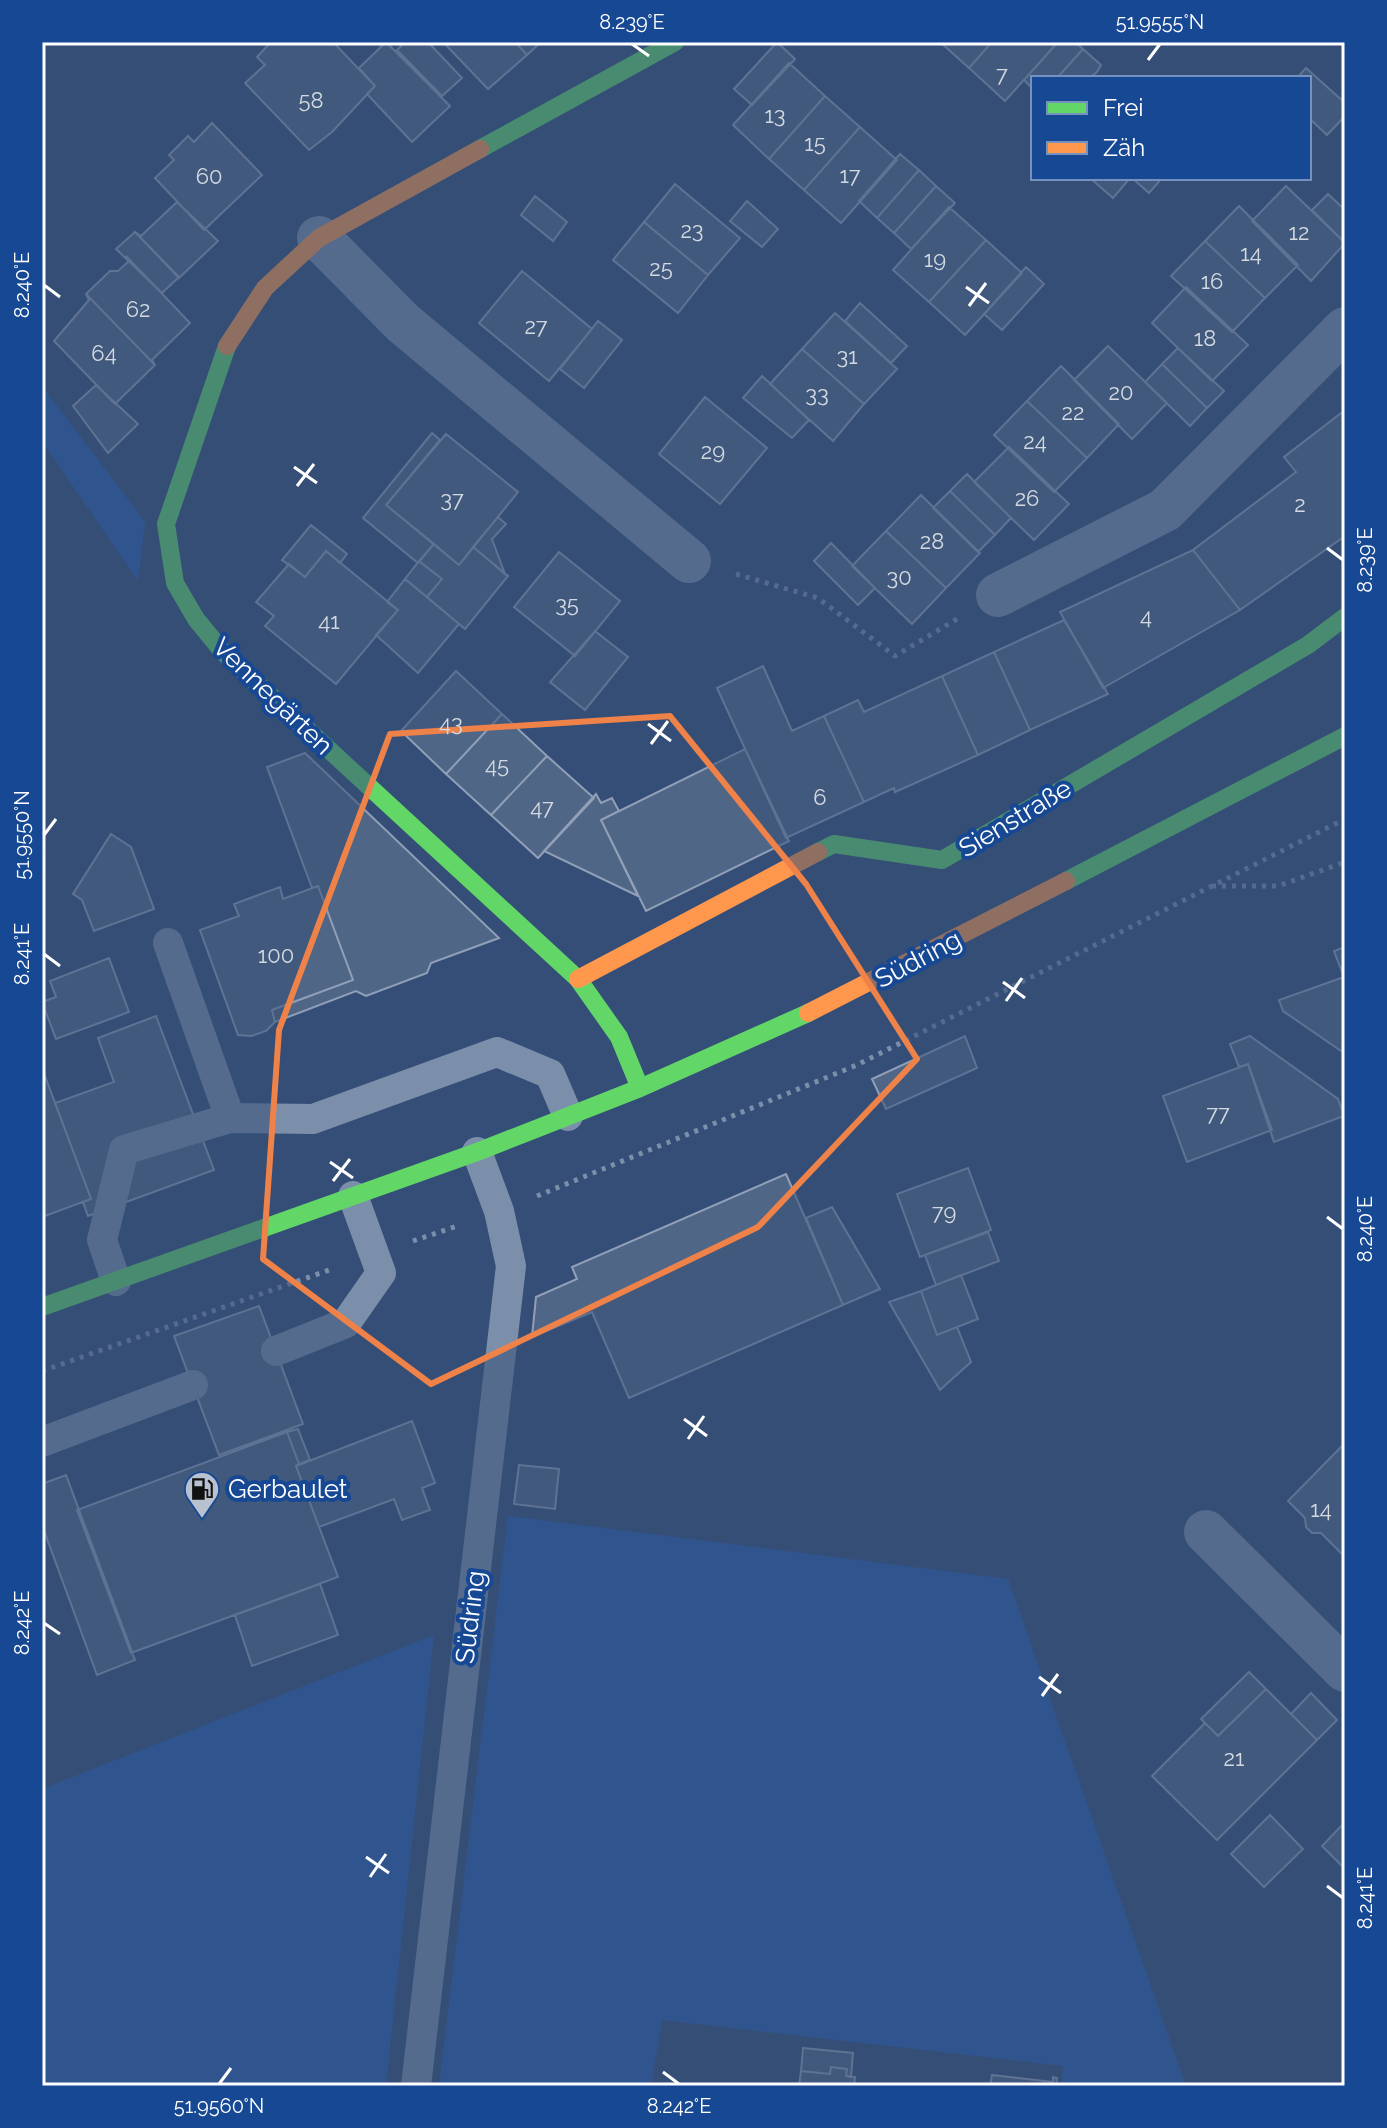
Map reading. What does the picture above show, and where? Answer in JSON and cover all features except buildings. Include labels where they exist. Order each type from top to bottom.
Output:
[{"type":"street","name":"Vennegärten","points":[[640,1088],[619,1037],[578,979],[223,652],[196,619],[175,583],[166,524],[230,337],[265,288],[319,238],[674,42]]},
{"type":"street","points":[[319,238],[403,323],[689,561]]},
{"type":"street","points":[[998,595],[1165,510],[1345,329]]},
{"type":"street","name":"Sienstraße","points":[[578,979],[834,844],[942,860],[1308,645],[1345,617]]},
{"type":"street","name":"Südring","points":[[42,1307],[477,1152],[640,1088],[840,999],[1345,736]]},
{"type":"street","points":[[1206,1532],[1345,1670]]},
{"type":"lane","points":[[168,943],[230,1118]]},
{"type":"lane","points":[[116,1281],[102,1240],[124,1150],[230,1118],[313,1119],[497,1052],[550,1074],[568,1116]]},
{"type":"lane","name":"Südring","points":[[416,2086],[511,1266],[499,1211],[477,1152]]},
{"type":"lane","points":[[276,1351],[346,1323],[381,1273],[353,1196]]},
{"type":"lane","points":[[42,1442],[47,1443],[193,1385]]},
{"type":"path","points":[[689,561],[818,598],[895,656],[998,595]]},
{"type":"path","points":[[42,1371],[499,1211],[857,1065],[1345,819]]},
{"type":"path","points":[[1211,886],[1278,886],[1345,862]]},
{"type":"highlighted area","points":[[670,716],[806,884],[917,1059],[758,1227],[431,1384],[263,1259],[279,1030],[390,734]]},
{"type":"shaded area","points":[[42,386],[145,522],[138,581],[42,441]]},
{"type":"shaded area","points":[[508,1516],[1008,1579],[1186,2086],[1061,2086],[1063,2066],[662,2020],[651,2086],[439,2086]]},
{"type":"shaded area","points":[[434,1635],[386,2086],[42,2086],[42,1789]]},
{"type":"traffic: fast","points":[[480,149],[675,42]]},
{"type":"traffic: fast","points":[[227,346],[166,524],[175,583],[196,619],[223,652],[578,979],[619,1037],[640,1088]]},
{"type":"traffic: fast","points":[[818,852],[834,844],[942,860],[1308,645],[1345,617]]},
{"type":"traffic: fast","points":[[1066,881],[1345,736]]},
{"type":"traffic: fast","points":[[42,1307],[477,1152],[640,1088],[808,1013]]},
{"type":"traffic: slow","points":[[227,346],[265,288],[319,238],[480,149]]},
{"type":"traffic: slow","points":[[578,979],[818,852]]},
{"type":"traffic: slow","points":[[808,1013],[1066,881]]},
{"type":"place","name":"Gerbaulet","points":[[202,1520]]}]
